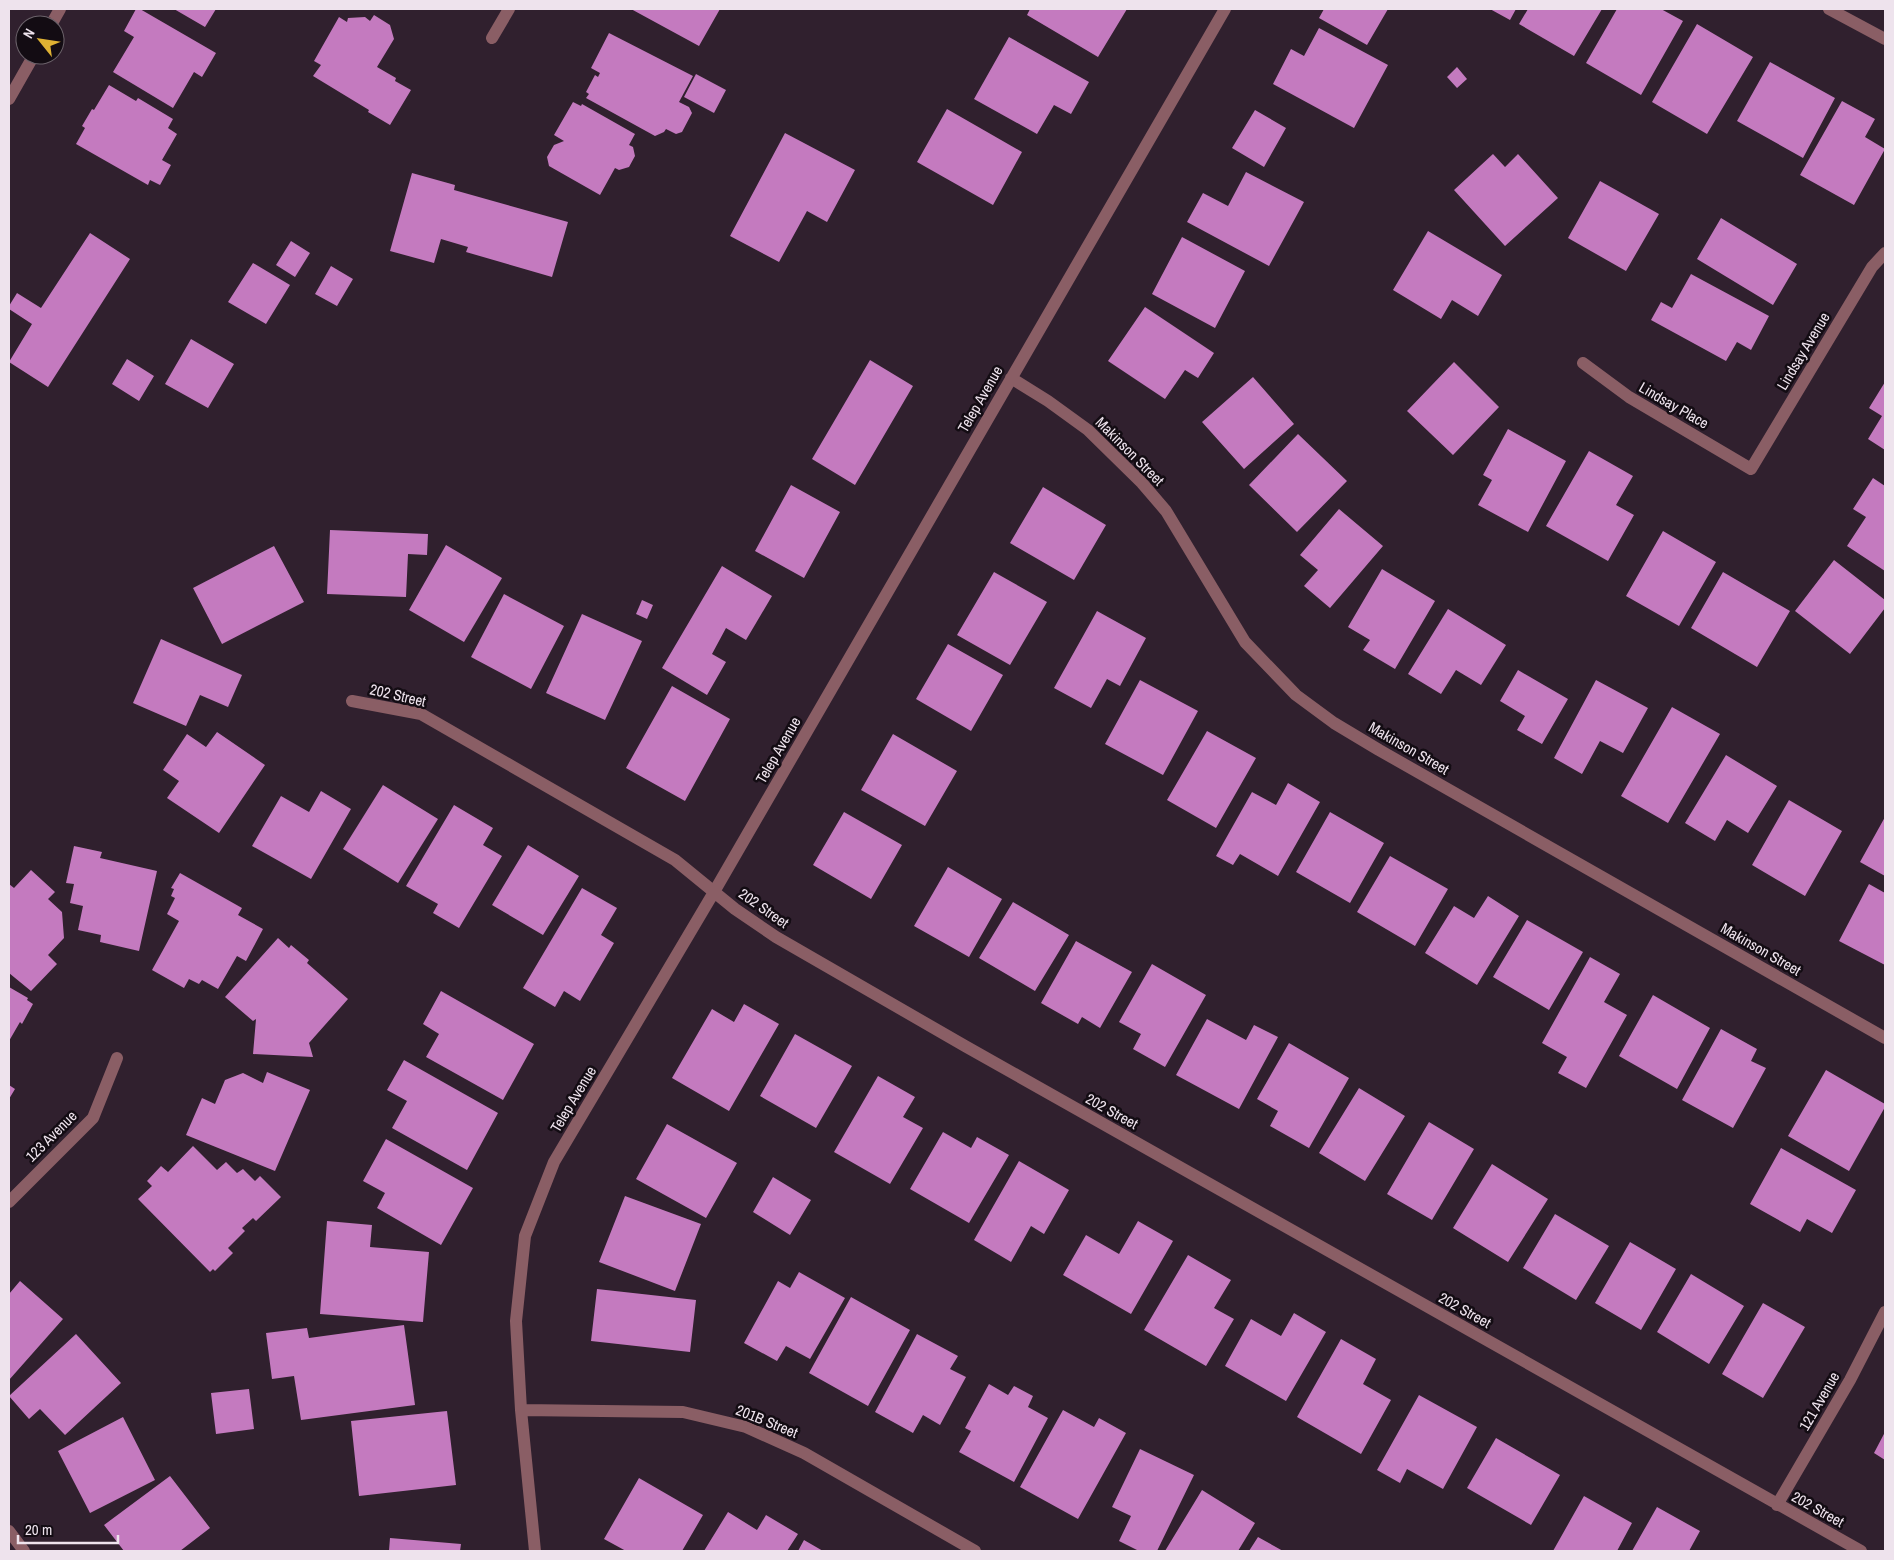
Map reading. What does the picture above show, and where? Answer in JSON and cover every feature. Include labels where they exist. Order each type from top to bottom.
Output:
[{"type":"street","points":[[492,38],[509,9]]},
{"type":"street","name":"Telep Avenue","points":[[535,1551],[516,1321],[525,1236],[554,1162],[714,892],[1225,9]]},
{"type":"street","points":[[1829,9],[1885,39]]},
{"type":"street","points":[[9,99],[28,65]]},
{"type":"street","name":"Lindsay Avenue","points":[[1752,469],[1872,267],[1885,253]]},
{"type":"street","name":"Lindsay Place","points":[[1583,363],[1629,398],[1752,469]]},
{"type":"street","name":"Makinson Street","points":[[1011,378],[1048,401],[1088,430],[1142,483],[1166,511],[1245,642],[1296,695],[1334,723],[1379,750],[1885,1038]]},
{"type":"street","name":"202 Street","points":[[352,701],[421,714],[675,860],[749,920],[810,957],[1776,1505],[1861,1551]]},
{"type":"street","name":"123 Avenue","points":[[9,1202],[92,1118],[116,1058]]},
{"type":"street","name":"121 Avenue","points":[[1776,1505],[1850,1380],[1885,1312]]},
{"type":"street","name":"201B Street","points":[[522,1410],[683,1412],[746,1427],[804,1453],[975,1551]]},
{"type":"street","points":[[9,1531],[24,1551]]},
{"type":"building","points":[[136,9],[140,9],[216,53],[202,77],[194,72],[173,108],[113,72],[134,37],[124,31]]},
{"type":"building","points":[[174,9],[216,9],[205,27]]},
{"type":"building","points":[[631,9],[720,9],[699,46]]},
{"type":"building","points":[[1030,9],[1127,9],[1098,57],[1027,15]]},
{"type":"building","points":[[1324,9],[1388,9],[1367,45],[1319,18]]},
{"type":"building","points":[[1490,9],[1516,9],[1510,20]]},
{"type":"building","points":[[1528,9],[1602,9],[1574,56],[1519,24]]},
{"type":"building","points":[[1617,9],[1661,9],[1683,21],[1641,95],[1586,63]]},
{"type":"building","points":[[374,15],[390,25],[394,39],[377,67],[396,78],[395,81],[411,90],[390,125],[313,76],[321,65],[314,61],[339,17],[347,22],[348,18],[365,17],[370,21]]},
{"type":"building","points":[[1697,24],[1753,57],[1707,134],[1652,102]]},
{"type":"building","points":[[1319,28],[1388,65],[1354,128],[1273,84],[1291,49],[1304,56]]},
{"type":"building","points":[[609,33],[693,76],[679,102],[689,107],[692,113],[682,132],[676,134],[666,129],[655,136],[586,98],[589,94],[586,92],[595,75],[598,77],[600,73],[591,68]]},
{"type":"building","points":[[1009,37],[1089,82],[1071,114],[1054,105],[1037,134],[974,99]]},
{"type":"building","points":[[1770,62],[1835,98],[1803,158],[1737,121]]},
{"type":"building","points":[[1457,67],[1467,79],[1457,88],[1447,77]]},
{"type":"building","points":[[696,74],[726,90],[714,113],[684,97]]},
{"type":"building","points":[[109,85],[136,101],[138,98],[173,119],[168,128],[177,134],[162,160],[171,165],[160,185],[150,180],[148,185],[76,144],[85,128],[82,126]]},
{"type":"building","points":[[1842,101],[1875,119],[1865,137],[1885,149],[1854,205],[1800,175]]},
{"type":"building","points":[[573,102],[581,106],[582,104],[635,134],[629,145],[633,147],[635,156],[629,167],[619,170],[615,168],[600,195],[549,166],[547,157],[554,145],[564,141],[554,135]]},
{"type":"building","points":[[947,109],[1022,152],[993,205],[917,162]]},
{"type":"building","points":[[1255,110],[1286,128],[1264,167],[1232,148]]},
{"type":"building","points":[[785,133],[855,170],[827,222],[807,211],[779,262],[730,236]]},
{"type":"building","points":[[1493,154],[1505,167],[1518,154],[1558,198],[1505,246],[1454,190]]},
{"type":"building","points":[[1246,172],[1304,202],[1269,266],[1187,222],[1203,193],[1228,206]]},
{"type":"building","points":[[412,173],[455,185],[454,190],[568,222],[552,277],[466,252],[468,247],[441,239],[434,263],[390,251]]},
{"type":"building","points":[[1600,181],[1659,214],[1626,271],[1568,238]]},
{"type":"building","points":[[1721,218],[1797,264],[1773,305],[1697,259]]},
{"type":"building","points":[[1428,231],[1502,275],[1478,316],[1452,300],[1441,319],[1393,290]]},
{"type":"building","points":[[90,233],[130,259],[48,387],[9,362],[32,324],[9,309],[9,306],[17,293],[41,308]]},
{"type":"building","points":[[1182,237],[1245,271],[1215,328],[1152,294]]},
{"type":"building","points":[[291,241],[310,253],[295,277],[276,265]]},
{"type":"building","points":[[253,263],[290,285],[266,324],[228,302]]},
{"type":"building","points":[[331,266],[353,279],[337,306],[315,294]]},
{"type":"building","points":[[1691,274],[1769,316],[1751,350],[1737,342],[1726,361],[1651,320],[1661,302],[1672,308]]},
{"type":"building","points":[[1145,307],[1214,353],[1198,378],[1185,370],[1165,399],[1108,361]]},
{"type":"building","points":[[191,339],[234,364],[208,408],[165,384]]},
{"type":"building","points":[[127,359],[154,376],[139,401],[112,384]]},
{"type":"building","points":[[870,360],[913,386],[855,485],[812,459]]},
{"type":"building","points":[[1454,362],[1499,407],[1453,455],[1407,411]]},
{"type":"building","points":[[1253,377],[1294,424],[1244,469],[1202,422]]},
{"type":"building","points":[[1885,382],[1885,450],[1868,439],[1882,416],[1869,408]]},
{"type":"building","points":[[1508,429],[1566,461],[1528,532],[1478,505],[1492,480],[1483,475]]},
{"type":"building","points":[[1298,434],[1347,481],[1297,532],[1249,485]]},
{"type":"building","points":[[1589,451],[1633,476],[1616,505],[1634,515],[1608,561],[1546,526]]},
{"type":"building","points":[[1873,478],[1885,486],[1885,571],[1847,546],[1866,517],[1853,509]]},
{"type":"building","points":[[791,485],[840,512],[804,578],[755,551]]},
{"type":"building","points":[[1043,487],[1106,525],[1074,580],[1010,543]]},
{"type":"building","points":[[1339,509],[1383,546],[1330,608],[1304,586],[1318,570],[1300,555]]},
{"type":"building","points":[[330,530],[428,534],[427,555],[408,554],[406,597],[327,594]]},
{"type":"building","points":[[1663,531],[1716,562],[1679,626],[1626,596]]},
{"type":"building","points":[[446,545],[502,578],[464,642],[409,610]]},
{"type":"building","points":[[274,546],[304,602],[222,644],[193,588]]},
{"type":"building","points":[[1834,560],[1885,600],[1885,608],[1850,654],[1795,611]]},
{"type":"building","points":[[722,566],[772,596],[746,640],[726,628],[712,654],[726,662],[707,695],[662,668]]},
{"type":"building","points":[[1382,569],[1435,601],[1395,669],[1363,650],[1370,640],[1348,627]]},
{"type":"building","points":[[994,572],[1047,602],[1010,665],[957,635]]},
{"type":"building","points":[[1723,572],[1790,611],[1757,667],[1691,628]]},
{"type":"building","points":[[504,594],[564,626],[531,689],[471,657]]},
{"type":"building","points":[[642,600],[653,605],[647,619],[636,614]]},
{"type":"building","points":[[1448,609],[1506,645],[1481,685],[1456,670],[1441,694],[1408,674]]},
{"type":"building","points":[[1097,611],[1146,638],[1120,686],[1107,679],[1091,708],[1054,688]]},
{"type":"building","points":[[582,614],[642,641],[605,720],[546,693]]},
{"type":"building","points":[[161,639],[242,675],[228,707],[200,695],[186,726],[133,703]]},
{"type":"building","points":[[948,644],[1003,675],[971,731],[916,699]]},
{"type":"building","points":[[1518,670],[1568,699],[1542,744],[1517,730],[1525,716],[1500,701]]},
{"type":"building","points":[[1140,680],[1198,711],[1163,775],[1105,744]]},
{"type":"building","points":[[1596,680],[1648,708],[1623,753],[1600,741],[1582,774],[1554,758]]},
{"type":"building","points":[[672,686],[730,719],[685,801],[626,768]]},
{"type":"building","points":[[1672,707],[1720,734],[1668,823],[1621,796]]},
{"type":"building","points":[[1207,731],[1256,758],[1216,828],[1167,800]]},
{"type":"building","points":[[217,732],[265,765],[219,833],[167,798],[179,781],[163,770],[187,734],[206,747]]},
{"type":"building","points":[[893,734],[957,771],[925,826],[861,790]]},
{"type":"building","points":[[1726,755],[1777,786],[1748,833],[1727,820],[1715,841],[1685,823]]},
{"type":"building","points":[[1288,783],[1320,802],[1278,876],[1240,854],[1233,865],[1216,856],[1252,792],[1276,805]]},
{"type":"building","points":[[383,785],[438,819],[398,883],[343,849]]},
{"type":"building","points":[[321,791],[351,809],[311,879],[252,846],[281,796],[309,812]]},
{"type":"building","points":[[1789,800],[1842,831],[1805,896],[1752,865]]},
{"type":"building","points":[[454,805],[493,828],[483,845],[502,856],[459,928],[433,913],[438,904],[406,886]]},
{"type":"building","points":[[844,812],[902,845],[871,899],[813,865]]},
{"type":"building","points":[[1330,812],[1384,843],[1350,903],[1296,872]]},
{"type":"building","points":[[1885,817],[1885,876],[1860,862]]},
{"type":"building","points":[[528,845],[579,876],[543,935],[492,905]]},
{"type":"building","points":[[74,846],[102,852],[100,858],[157,871],[139,951],[100,942],[101,935],[78,930],[83,906],[70,903],[74,884],[66,883]]},
{"type":"building","points":[[1390,856],[1448,889],[1415,946],[1357,912]]},
{"type":"building","points":[[948,867],[1002,899],[969,957],[914,926]]},
{"type":"building","points":[[31,870],[55,892],[48,899],[62,912],[64,938],[48,955],[57,964],[31,991],[9,973],[9,884],[14,888]]},
{"type":"building","points":[[180,873],[242,908],[238,915],[263,929],[246,961],[237,956],[218,989],[202,980],[199,984],[189,979],[184,988],[152,970],[179,921],[167,914],[175,898],[171,896],[174,889],[171,888]]},
{"type":"building","points":[[1869,884],[1885,893],[1885,965],[1839,941]]},
{"type":"building","points":[[582,888],[617,908],[601,935],[614,943],[580,1001],[564,991],[555,1007],[523,988]]},
{"type":"building","points":[[1488,896],[1519,916],[1477,985],[1425,953],[1454,906],[1474,918]]},
{"type":"building","points":[[1013,902],[1069,935],[1035,991],[979,958]]},
{"type":"building","points":[[1527,920],[1583,952],[1549,1010],[1493,977]]},
{"type":"building","points":[[278,938],[289,948],[291,945],[309,960],[307,963],[348,999],[309,1043],[313,1057],[253,1054],[256,1019],[253,1021],[225,997]]},
{"type":"building","points":[[1076,941],[1132,972],[1100,1028],[1082,1017],[1078,1024],[1041,1003]]},
{"type":"building","points":[[1590,957],[1620,974],[1604,1002],[1627,1015],[1586,1088],[1558,1073],[1567,1057],[1542,1043]]},
{"type":"building","points":[[1152,964],[1206,995],[1165,1067],[1133,1049],[1141,1034],[1119,1022]]},
{"type":"building","points":[[9,987],[28,998],[27,1000],[33,1004],[22,1024],[20,1022],[9,1041]]},
{"type":"building","points":[[441,991],[534,1044],[503,1100],[426,1057],[439,1034],[423,1024]]},
{"type":"building","points":[[1653,995],[1710,1028],[1677,1089],[1619,1056]]},
{"type":"building","points":[[744,1004],[779,1024],[729,1111],[672,1078],[712,1009],[734,1022]]},
{"type":"building","points":[[1207,1019],[1246,1040],[1254,1025],[1278,1037],[1239,1109],[1176,1075]]},
{"type":"building","points":[[1721,1029],[1757,1049],[1751,1061],[1766,1068],[1733,1128],[1682,1100]]},
{"type":"building","points":[[795,1034],[852,1066],[816,1128],[760,1096]]},
{"type":"building","points":[[1289,1043],[1349,1078],[1309,1148],[1270,1126],[1278,1111],[1257,1099]]},
{"type":"building","points":[[404,1060],[498,1113],[467,1170],[392,1128],[407,1101],[387,1090]]},
{"type":"building","points":[[1826,1070],[1885,1104],[1849,1171],[1788,1136]]},
{"type":"building","points":[[267,1072],[310,1090],[275,1171],[186,1135],[202,1098],[215,1104],[225,1080],[243,1073],[263,1083]]},
{"type":"building","points":[[878,1076],[915,1097],[903,1117],[923,1128],[890,1184],[834,1152]]},
{"type":"building","points":[[9,1085],[15,1089],[9,1099]]},
{"type":"building","points":[[1359,1088],[1405,1116],[1365,1181],[1319,1153]]},
{"type":"building","points":[[1429,1122],[1474,1149],[1432,1220],[1387,1194]]},
{"type":"building","points":[[667,1124],[737,1163],[706,1218],[636,1179]]},
{"type":"building","points":[[943,1132],[971,1148],[977,1137],[1009,1155],[969,1223],[910,1189]]},
{"type":"building","points":[[386,1139],[473,1188],[441,1245],[377,1208],[385,1193],[363,1181]]},
{"type":"building","points":[[193,1146],[217,1170],[226,1162],[237,1173],[243,1169],[255,1181],[260,1176],[281,1197],[256,1221],[253,1218],[242,1228],[245,1231],[228,1248],[233,1253],[215,1271],[213,1269],[210,1272],[138,1199],[152,1186],[147,1181],[161,1166],[168,1172]]},
{"type":"building","points":[[1781,1148],[1856,1190],[1832,1233],[1807,1219],[1800,1232],[1750,1204]]},
{"type":"building","points":[[1019,1161],[1069,1190],[1044,1234],[1031,1226],[1011,1262],[974,1240]]},
{"type":"building","points":[[1492,1164],[1548,1199],[1508,1262],[1453,1228]]},
{"type":"building","points":[[773,1177],[811,1200],[790,1235],[753,1212]]},
{"type":"building","points":[[625,1196],[701,1224],[675,1291],[599,1262]]},
{"type":"building","points":[[1555,1214],[1609,1246],[1576,1300],[1523,1268]]},
{"type":"building","points":[[327,1221],[372,1225],[370,1247],[429,1252],[423,1322],[320,1314]]},
{"type":"building","points":[[1138,1221],[1173,1241],[1131,1314],[1063,1275],[1086,1235],[1119,1254]]},
{"type":"building","points":[[1630,1242],[1676,1269],[1641,1330],[1595,1303]]},
{"type":"building","points":[[1188,1255],[1231,1280],[1214,1308],[1234,1319],[1206,1366],[1144,1330]]},
{"type":"building","points":[[799,1272],[845,1298],[810,1359],[786,1346],[777,1361],[744,1343],[778,1281],[790,1288]]},
{"type":"building","points":[[1691,1274],[1744,1306],[1709,1364],[1657,1332]]},
{"type":"building","points":[[20,1281],[63,1319],[9,1380],[9,1294]]},
{"type":"building","points":[[597,1289],[696,1300],[690,1352],[591,1341]]},
{"type":"building","points":[[851,1297],[910,1330],[868,1406],[809,1373]]},
{"type":"building","points":[[1763,1303],[1805,1327],[1763,1398],[1722,1374]]},
{"type":"building","points":[[1294,1313],[1326,1332],[1286,1401],[1225,1366],[1251,1319],[1281,1336]]},
{"type":"building","points":[[404,1325],[415,1405],[301,1420],[294,1376],[272,1379],[266,1333],[307,1328],[309,1338]]},
{"type":"building","points":[[76,1334],[121,1383],[65,1435],[40,1409],[29,1419],[9,1396]]},
{"type":"building","points":[[917,1334],[958,1356],[950,1369],[966,1377],[940,1425],[923,1415],[913,1433],[875,1412]]},
{"type":"building","points":[[1341,1339],[1376,1359],[1363,1384],[1391,1400],[1361,1454],[1297,1417]]},
{"type":"building","points":[[989,1384],[1008,1395],[1014,1386],[1033,1396],[1028,1407],[1048,1418],[1014,1482],[959,1452],[971,1431],[965,1428]]},
{"type":"building","points":[[249,1389],[254,1429],[216,1434],[211,1393]]},
{"type":"building","points":[[1419,1395],[1477,1427],[1443,1489],[1407,1469],[1400,1483],[1377,1470]]},
{"type":"building","points":[[1063,1410],[1094,1427],[1099,1418],[1126,1433],[1078,1519],[1020,1487]]},
{"type":"building","points":[[447,1411],[456,1485],[359,1496],[351,1421]]},
{"type":"building","points":[[123,1417],[155,1480],[90,1513],[58,1451]]},
{"type":"building","points":[[1885,1432],[1885,1460],[1874,1453]]},
{"type":"building","points":[[1496,1438],[1560,1475],[1531,1525],[1467,1488]]},
{"type":"building","points":[[1140,1449],[1194,1475],[1157,1551],[1139,1551],[1119,1541],[1131,1516],[1112,1507]]},
{"type":"building","points":[[170,1476],[210,1528],[180,1551],[124,1551],[104,1525]]},
{"type":"building","points":[[639,1478],[703,1515],[682,1551],[626,1551],[604,1539]]},
{"type":"building","points":[[1202,1490],[1255,1523],[1238,1551],[1165,1551]]},
{"type":"building","points":[[1584,1496],[1632,1523],[1617,1551],[1553,1551]]},
{"type":"building","points":[[1657,1507],[1700,1531],[1689,1551],[1632,1551]]},
{"type":"building","points":[[728,1512],[757,1530],[766,1515],[798,1534],[787,1551],[704,1551]]},
{"type":"building","points":[[1258,1537],[1283,1551],[1249,1551]]},
{"type":"building","points":[[390,1538],[461,1544],[460,1551],[389,1551]]},
{"type":"building","points":[[804,1540],[823,1551],[798,1551]]}]
